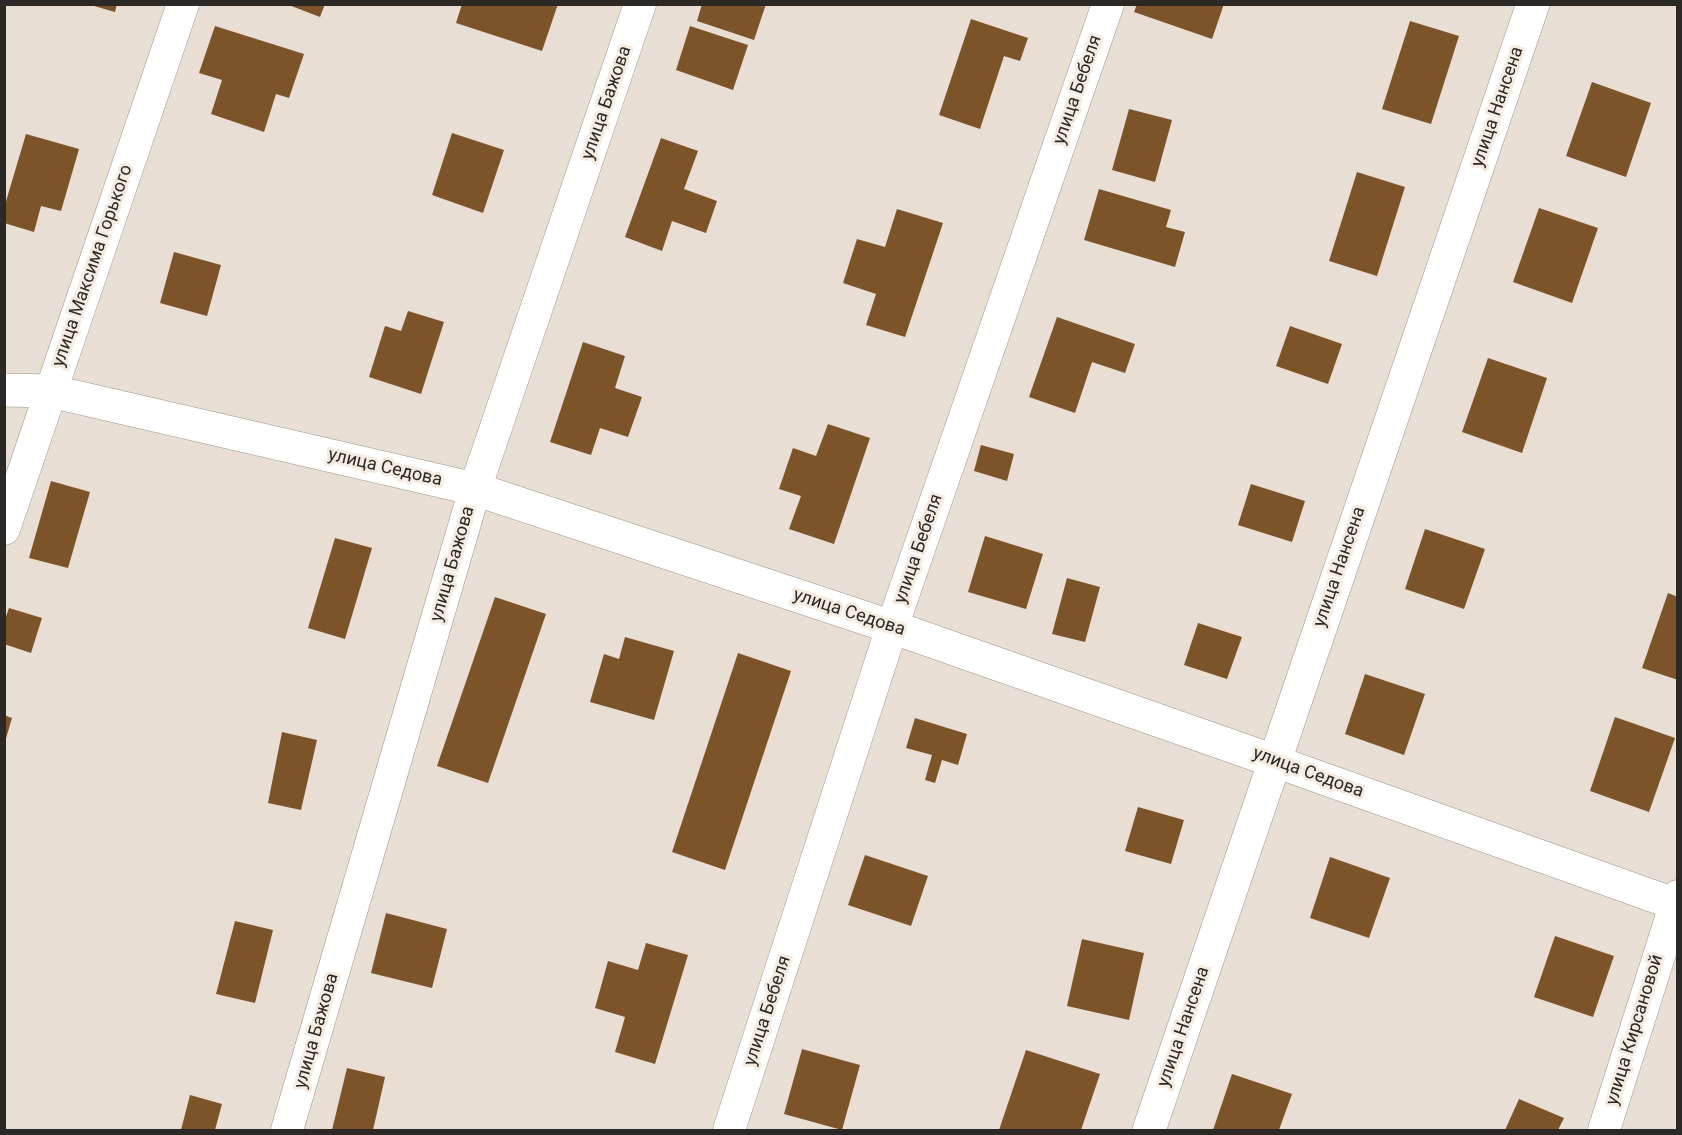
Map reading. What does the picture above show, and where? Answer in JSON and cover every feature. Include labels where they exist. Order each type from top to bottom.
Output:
[{"type":"street","name":"улица Максима Горького","points":[[4,529],[183,4]]},
{"type":"street","name":"улица Бажова","points":[[287,1131],[475,489],[640,4]]},
{"type":"street","name":"улица Бебеля","points":[[729,1131],[892,627],[1108,4]]},
{"type":"street","name":"улица Нансена","points":[[1149,1131],[1533,4]]},
{"type":"street","name":"улица Седова","points":[[4,390],[50,391],[475,489],[892,627],[1676,900]]},
{"type":"street","name":"улица Кирсановой","points":[[1604,1131],[1676,900]]},
{"type":"building","points":[[87,4],[117,4],[115,12]]},
{"type":"building","points":[[286,4],[325,4],[320,17]]},
{"type":"building","points":[[462,4],[558,4],[542,51],[456,23]]},
{"type":"building","points":[[702,4],[766,4],[754,40],[697,21]]},
{"type":"building","points":[[1137,4],[1224,4],[1212,39],[1134,12]]},
{"type":"building","points":[[971,19],[1028,38],[1020,61],[1004,56],[980,129],[939,115]]},
{"type":"building","points":[[1410,21],[1459,36],[1431,124],[1382,109]]},
{"type":"building","points":[[215,26],[304,54],[289,98],[276,94],[264,132],[211,114],[222,80],[199,73]]},
{"type":"building","points":[[690,26],[748,45],[733,90],[676,70]]},
{"type":"building","points":[[1592,82],[1651,103],[1626,177],[1566,156]]},
{"type":"building","points":[[1129,109],[1172,120],[1155,182],[1112,170]]},
{"type":"building","points":[[452,133],[504,150],[483,213],[432,195]]},
{"type":"building","points":[[26,134],[79,149],[61,211],[41,206],[34,232],[4,223],[4,208]]},
{"type":"building","points":[[661,138],[698,151],[684,189],[717,201],[706,233],[672,221],[662,251],[625,237]]},
{"type":"building","points":[[1357,172],[1405,187],[1377,276],[1329,261]]},
{"type":"building","points":[[1099,189],[1171,210],[1166,227],[1185,232],[1175,267],[1084,240]]},
{"type":"building","points":[[1539,208],[1598,228],[1572,303],[1513,282]]},
{"type":"building","points":[[897,209],[943,223],[905,337],[866,325],[876,294],[843,283],[857,239],[885,247]]},
{"type":"building","points":[[174,252],[221,265],[207,316],[160,303]]},
{"type":"building","points":[[408,311],[444,322],[421,394],[369,377],[385,326],[401,331]]},
{"type":"building","points":[[1057,317],[1135,344],[1125,373],[1092,362],[1075,413],[1029,397]]},
{"type":"building","points":[[1290,326],[1342,344],[1328,384],[1276,366]]},
{"type":"building","points":[[583,342],[625,356],[615,388],[642,397],[628,437],[600,428],[591,455],[550,442]]},
{"type":"building","points":[[1488,358],[1547,378],[1522,453],[1462,432]]},
{"type":"building","points":[[828,424],[870,438],[834,544],[789,529],[801,496],[779,489],[793,448],[816,456]]},
{"type":"building","points":[[981,445],[1014,454],[1007,481],[974,471]]},
{"type":"building","points":[[51,481],[90,492],[68,568],[29,558]]},
{"type":"building","points":[[1251,484],[1305,501],[1292,542],[1238,525]]},
{"type":"building","points":[[1425,529],[1485,549],[1464,609],[1405,589]]},
{"type":"building","points":[[985,536],[1043,554],[1026,609],[968,592]]},
{"type":"building","points":[[335,538],[372,548],[345,639],[308,628]]},
{"type":"building","points":[[1067,578],[1100,587],[1085,642],[1052,634]]},
{"type":"building","points":[[1668,593],[1678,597],[1678,680],[1642,668]]},
{"type":"building","points":[[495,597],[546,614],[488,783],[437,766]]},
{"type":"building","points":[[9,608],[42,618],[31,653],[4,644],[4,622]]},
{"type":"building","points":[[1198,623],[1242,637],[1227,679],[1184,665]]},
{"type":"building","points":[[625,637],[674,651],[654,720],[590,702],[604,654],[619,659]]},
{"type":"building","points":[[738,653],[791,671],[725,870],[672,852]]},
{"type":"building","points":[[1365,674],[1425,694],[1404,755],[1345,734]]},
{"type":"building","points":[[4,715],[12,718],[5,742],[4,742]]},
{"type":"building","points":[[1615,717],[1675,738],[1649,812],[1590,791]]},
{"type":"building","points":[[915,718],[967,734],[958,765],[942,760],[935,783],[925,780],[932,755],[906,748]]},
{"type":"building","points":[[282,732],[317,740],[301,810],[268,803]]},
{"type":"building","points":[[1138,807],[1184,820],[1171,864],[1125,851]]},
{"type":"building","points":[[865,855],[928,876],[911,926],[848,905]]},
{"type":"building","points":[[1330,857],[1390,878],[1369,938],[1310,918]]},
{"type":"building","points":[[386,913],[447,929],[432,988],[371,973]]},
{"type":"building","points":[[235,921],[273,930],[255,1003],[216,994]]},
{"type":"building","points":[[1555,936],[1614,956],[1593,1017],[1534,997]]},
{"type":"building","points":[[1082,939],[1144,953],[1129,1020],[1067,1006]]},
{"type":"building","points":[[646,943],[688,955],[655,1064],[615,1052],[625,1017],[595,1008],[608,961],[638,970]]},
{"type":"building","points":[[802,1049],[860,1065],[842,1130],[784,1114]]},
{"type":"building","points":[[1026,1050],[1100,1074],[1081,1130],[999,1130]]},
{"type":"building","points":[[347,1068],[385,1077],[373,1130],[332,1130]]},
{"type":"building","points":[[1232,1074],[1292,1094],[1279,1130],[1213,1130]]},
{"type":"building","points":[[190,1095],[222,1104],[215,1130],[181,1130]]},
{"type":"building","points":[[1519,1099],[1564,1118],[1558,1130],[1505,1130]]}]
